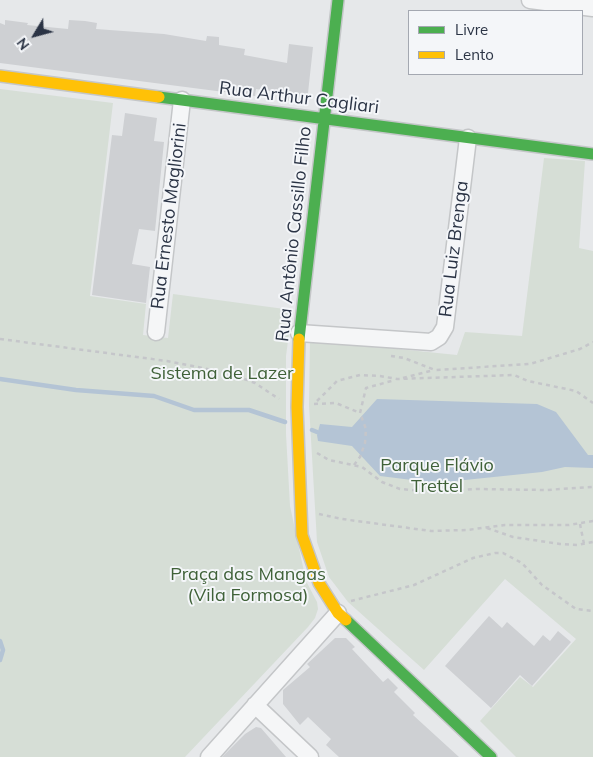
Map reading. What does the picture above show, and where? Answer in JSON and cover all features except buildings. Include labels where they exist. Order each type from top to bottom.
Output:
[{"type":"street","name":"Rua Antônio Cassillo Filho","points":[[338,0],[300,333],[298,407],[302,535],[319,583],[491,757]]},
{"type":"street","points":[[530,0],[593,8]]},
{"type":"street","name":"Rua Arthur Cagliari","points":[[0,76],[593,154]]},
{"type":"street","name":"Rua Ernesto Magliorini","points":[[156,332],[182,100]]},
{"type":"street","name":"Rua Luiz Brenga","points":[[300,333],[431,342],[439,337],[445,328],[468,138]]},
{"type":"street","points":[[209,757],[343,608]]},
{"type":"street","points":[[255,705],[310,757]]},
{"type":"path","points":[[0,339],[167,361],[228,373],[255,383],[288,405],[298,407]]},
{"type":"path","points":[[354,465],[360,458],[366,429],[360,413],[366,388],[435,370],[530,364],[580,349],[593,342]]},
{"type":"path","points":[[384,356],[404,358],[435,370]]},
{"type":"path","points":[[314,409],[316,403],[337,381],[360,375],[380,376],[397,380],[514,375],[528,381],[576,391],[593,402]]},
{"type":"path","points":[[316,403],[336,403],[360,413]]},
{"type":"path","points":[[299,444],[329,460],[362,467],[382,482],[400,489],[433,492],[476,489],[546,490],[593,487]]},
{"type":"path","points":[[310,512],[342,519],[431,531],[505,525],[569,525],[593,521]]},
{"type":"path","points":[[580,523],[584,544]]},
{"type":"path","points":[[485,528],[513,537],[560,544],[593,542]]},
{"type":"path","points":[[343,608],[414,585],[473,558],[503,553],[522,563],[542,585],[576,609],[593,611]]},
{"type":"green space","points":[[0,89],[113,103],[90,296],[146,304],[143,335],[168,338],[173,294],[292,310],[286,356],[286,434],[290,506],[306,581],[317,602],[318,609],[315,618],[308,627],[185,757],[0,757]]},
{"type":"green space","name":"Parque Flávio Trettel","points":[[544,158],[585,161],[579,248],[593,251],[593,757],[516,757],[480,721],[520,677],[533,687],[576,639],[505,579],[424,670],[348,602],[329,577],[317,542],[309,405],[310,340],[457,355],[465,332],[522,336]]},
{"type":"water","points":[[377,399],[537,404],[556,412],[588,455],[593,455],[593,468],[565,467],[542,472],[436,483],[380,476],[352,446],[318,441],[317,435],[320,424],[352,427]]},
{"type":"waterway","points":[[0,379],[76,390],[154,396],[194,410],[249,410],[285,422]]},
{"type":"waterway","points":[[312,430],[317,432]]},
{"type":"waterway","points":[[0,641],[3,650],[0,660]]},
{"type":"traffic: fast","points":[[299,339],[338,0]]},
{"type":"traffic: fast","points":[[159,97],[593,154]]},
{"type":"traffic: fast","points":[[346,620],[491,757]]},
{"type":"traffic: slow","points":[[0,76],[159,97]]},
{"type":"traffic: slow","points":[[299,339],[297,407],[302,535],[319,583],[338,613],[346,620]]},
{"type":"park label","name":"Sistema de Lazer","points":[[222,374]]},
{"type":"park label","name":"Praça das Mangas (Vila Formosa)","points":[[248,585]]}]
